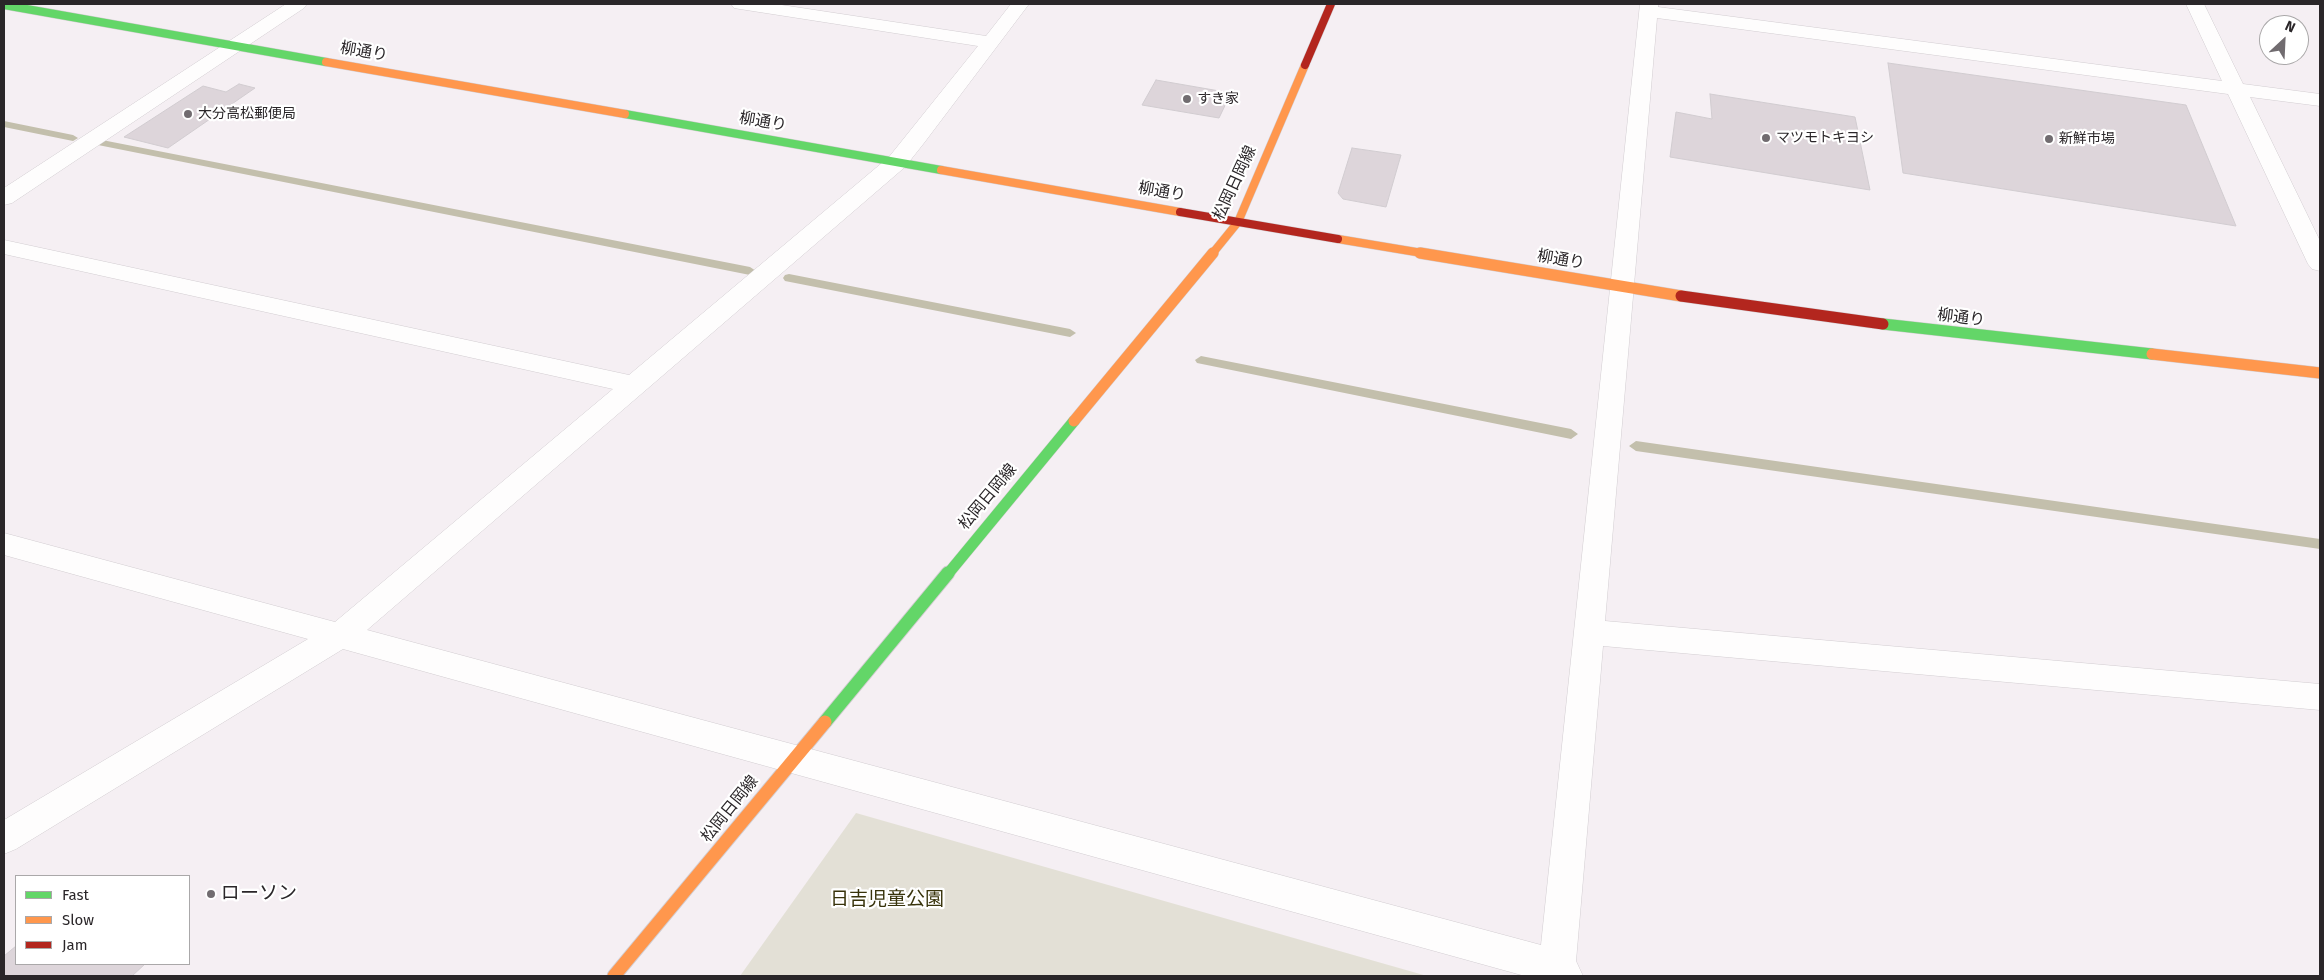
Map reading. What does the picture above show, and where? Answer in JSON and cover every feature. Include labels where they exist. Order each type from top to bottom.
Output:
[{"type":"street","points":[[4,198],[298,4]]},
{"type":"street","points":[[740,4],[991,42]]},
{"type":"street","points":[[4,838],[340,635],[897,162],[917,139],[1020,4]]},
{"type":"street","name":"松岡日岡線","points":[[614,976],[1238,222],[1331,4]]},
{"type":"street","points":[[2195,4],[2320,264]]},
{"type":"street","name":"柳通り","points":[[4,5],[1238,222],[1622,287],[1848,320],[2320,374]]},
{"type":"street","points":[[4,544],[792,759],[1561,972],[1589,632],[1649,7],[2320,100]]},
{"type":"street","points":[[4,247],[634,385]]},
{"type":"street","points":[[1589,632],[2320,697]]},
{"type":"green space","name":"日吉児童公園","points":[[856,813],[1427,976],[740,976]]},
{"type":"building","name":"新鮮市場","points":[[1888,63],[2186,105],[2236,226],[1903,173]]},
{"type":"building","name":"すき家","points":[[1156,80],[1231,93],[1219,118],[1142,105]]},
{"type":"building","name":"大分高松郵便局","points":[[239,84],[255,88],[168,148],[124,137],[203,86],[226,92]]},
{"type":"building","name":"マツモトキヨシ","points":[[1710,94],[1855,117],[1870,190],[1670,157],[1676,112],[1712,119]]},
{"type":"building","points":[[1352,148],[1401,155],[1386,207],[1343,199],[1338,193]]},
{"type":"building","points":[[15,947],[15,965],[144,965],[132,976],[4,976],[4,956]]},
{"type":"waterway","points":[[4,124],[73,138]]},
{"type":"waterway","points":[[102,143],[750,271]]},
{"type":"waterway","points":[[789,278],[1070,333]]},
{"type":"waterway","points":[[1201,360],[1571,434]]},
{"type":"waterway","points":[[1636,446],[2320,544]]},
{"type":"traffic: fast","points":[[4,5],[326,62]]},
{"type":"traffic: fast","points":[[625,114],[941,170]]},
{"type":"traffic: fast","points":[[1883,324],[2152,354]]},
{"type":"traffic: fast","points":[[825,722],[1074,421]]},
{"type":"traffic: slow","points":[[326,62],[625,114]]},
{"type":"traffic: slow","points":[[1074,421],[1238,222],[1305,65]]},
{"type":"traffic: slow","points":[[941,170],[1180,212]]},
{"type":"traffic: slow","points":[[1338,239],[1681,296]]},
{"type":"traffic: slow","points":[[2152,354],[2320,373]]},
{"type":"traffic: slow","points":[[614,976],[825,722]]},
{"type":"traffic: jam","points":[[1305,65],[1331,4]]},
{"type":"traffic: jam","points":[[1180,212],[1338,239]]},
{"type":"traffic: jam","points":[[1681,296],[1883,324]]},
{"type":"place","name":"すき家","points":[[1187,99]]},
{"type":"place","name":"大分高松郵便局","points":[[188,114]]},
{"type":"place","name":"マツモトキヨシ","points":[[1766,138]]},
{"type":"place","name":"新鮮市場","points":[[2049,139]]},
{"type":"place","name":"ローソン","points":[[211,894]]}]
